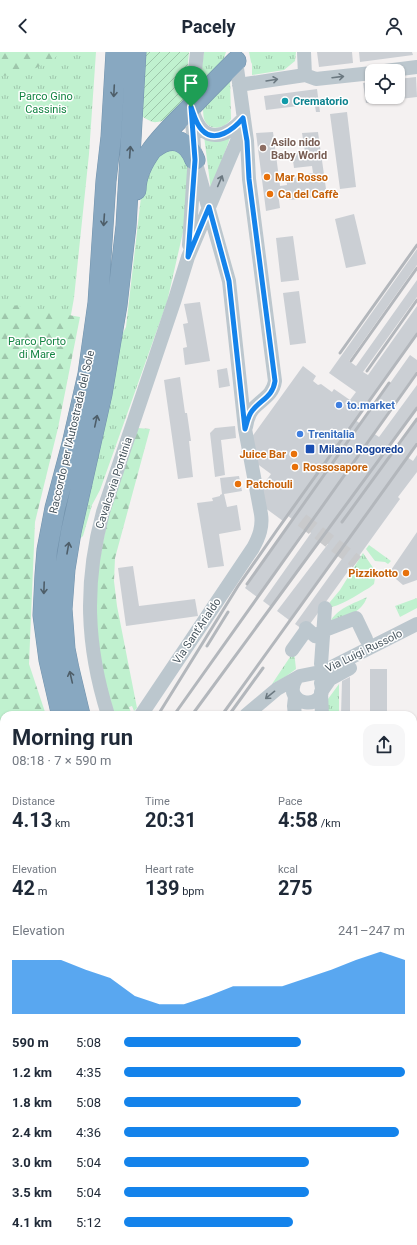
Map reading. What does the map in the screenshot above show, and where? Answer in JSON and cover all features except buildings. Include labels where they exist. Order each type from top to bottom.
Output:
[{"type":"highway","name":"Raccordo per l'Autostrada del Sole","points":[[61,711],[47,645],[43,615],[44,575],[55,508],[72,444],[88,374],[98,303],[116,52]]},
{"type":"highway","name":"Raccordo per l'Autostrada del Sole","points":[[79,711],[65,649],[62,609],[64,569],[98,413],[111,344],[126,226],[136,52]]},
{"type":"highway","points":[[111,344],[113,336],[121,323],[123,315],[136,208],[136,185],[143,165],[164,134],[236,61]]},
{"type":"highway","points":[[154,148],[162,142],[175,140],[192,151],[195,160]]},
{"type":"street","points":[[195,160],[191,107],[197,52]]},
{"type":"street","points":[[304,52],[306,75]]},
{"type":"street","points":[[236,61],[247,141],[250,186],[275,381],[273,390],[268,397],[253,409],[245,429]]},
{"type":"street","points":[[405,68],[417,67]]},
{"type":"street","points":[[239,85],[306,75],[316,79],[365,74]]},
{"type":"street","points":[[191,107],[199,126],[202,130],[212,136],[217,136],[227,132],[237,125],[243,118]]},
{"type":"street","name":"Cavalcavia Pontinia","points":[[107,711],[95,665],[90,620],[90,581],[96,539],[103,512],[188,257],[237,141],[243,118]]},
{"type":"street","name":"Cavalcavia Pontinia","points":[[188,257],[195,160]]},
{"type":"street","name":"Via Sant'Arialdo","points":[[144,711],[252,548],[259,535],[262,519],[245,429],[229,281],[195,160]]},
{"type":"street","points":[[240,376],[251,395],[259,398],[268,397]]},
{"type":"street","points":[[321,664],[325,630],[325,608]]},
{"type":"street","points":[[292,650],[307,629],[314,636],[356,618],[366,639]]},
{"type":"street","name":"Via Luigi Russolo","points":[[251,711],[277,689],[303,677],[326,670],[417,624]]},
{"type":"street","name":"Via Luigi Russolo","points":[[321,692],[330,680],[339,673],[417,635]]},
{"type":"street","points":[[295,711],[295,697],[293,688],[303,677],[318,678],[322,687],[322,711]]},
{"type":"street","points":[[295,697],[308,703],[316,700],[321,692]]},
{"type":"green space","name":"Parco Gino Cassinis","points":[[0,52],[96,52],[89,154],[74,298],[58,387],[0,394]]},
{"type":"green space","points":[[0,52],[60,52],[54,59],[36,68],[12,75],[0,76]]},
{"type":"green space","points":[[144,52],[189,52],[187,74],[188,100],[165,120],[153,122],[140,115]]},
{"type":"green space","points":[[204,52],[226,52],[223,61],[202,81],[202,65]]},
{"type":"green space","points":[[249,52],[296,52],[295,61],[284,70],[252,75],[252,64]]},
{"type":"green space","points":[[230,76],[231,119],[221,127],[217,128],[209,126],[204,119],[203,105]]},
{"type":"green space","points":[[231,135],[211,191],[204,136]]},
{"type":"green space","points":[[178,147],[189,163],[186,219],[167,302],[100,490],[92,505],[83,536],[75,543],[116,346],[126,327],[141,197],[156,156]]},
{"type":"green space","name":"Parco Porto di Mare","points":[[13,305],[80,317],[58,428],[35,522],[29,664],[45,711],[0,711],[0,306]]},
{"type":"green space","points":[[138,428],[150,429],[115,558],[114,581],[117,606],[137,708],[134,711],[132,706],[129,707],[130,711],[113,711],[104,687],[96,642],[94,591],[109,510]]},
{"type":"green space","points":[[369,545],[391,561],[388,564],[385,562],[375,561],[366,549]]},
{"type":"green space","points":[[363,553],[376,572],[374,584],[343,603],[325,608],[340,590]]},
{"type":"green space","points":[[367,597],[365,602],[357,611],[330,623],[336,614],[341,610]]},
{"type":"green space","points":[[417,598],[417,608],[400,617],[395,606]]},
{"type":"green space","points":[[294,651],[296,669],[272,684]]},
{"type":"green space","points":[[339,684],[339,711],[328,711],[328,699]]},
{"type":"tunnel","points":[[302,520],[357,562]]},
{"type":"railway","points":[[340,353],[417,245]]},
{"type":"railway","points":[[351,361],[417,268]]},
{"type":"railway","points":[[367,371],[417,300]]},
{"type":"railway","points":[[160,711],[238,586],[417,334]]},
{"type":"railway","points":[[177,711],[417,373]]},
{"type":"railway","points":[[247,584],[389,383]]},
{"type":"railway","points":[[195,711],[417,408]]},
{"type":"railway","points":[[342,522],[417,419]]},
{"type":"railway","points":[[225,711],[417,444]]},
{"type":"railway","points":[[207,646],[228,612]]},
{"type":"railway","points":[[232,711],[263,668]]},
{"type":"place","name":"Crematorio","points":[[285,101]]},
{"type":"place","name":"Asilo nido Baby World","points":[[263,148]]},
{"type":"place","name":"Mar Rosso","points":[[267,177]]},
{"type":"place","name":"Ca del Caffè","points":[[270,194]]},
{"type":"place","name":"to.market","points":[[339,405]]},
{"type":"place","name":"Trenitalia","points":[[300,434]]},
{"type":"place","name":"Milano Rogoredo","points":[[310,449]]},
{"type":"place","name":"Juice Bar","points":[[294,454]]},
{"type":"place","name":"Rossosapore","points":[[295,467]]},
{"type":"place","name":"Patchouli","points":[[238,484]]},
{"type":"place","name":"Pizzikotto","points":[[406,573]]},
{"type":"route","points":[[191,107],[199,126],[202,130],[212,136],[217,136],[227,132],[237,125],[243,118],[247,141],[249,179],[275,381],[273,390],[268,397],[251,412],[245,429],[228,271],[209,207],[188,257],[195,160],[191,107]]}]
